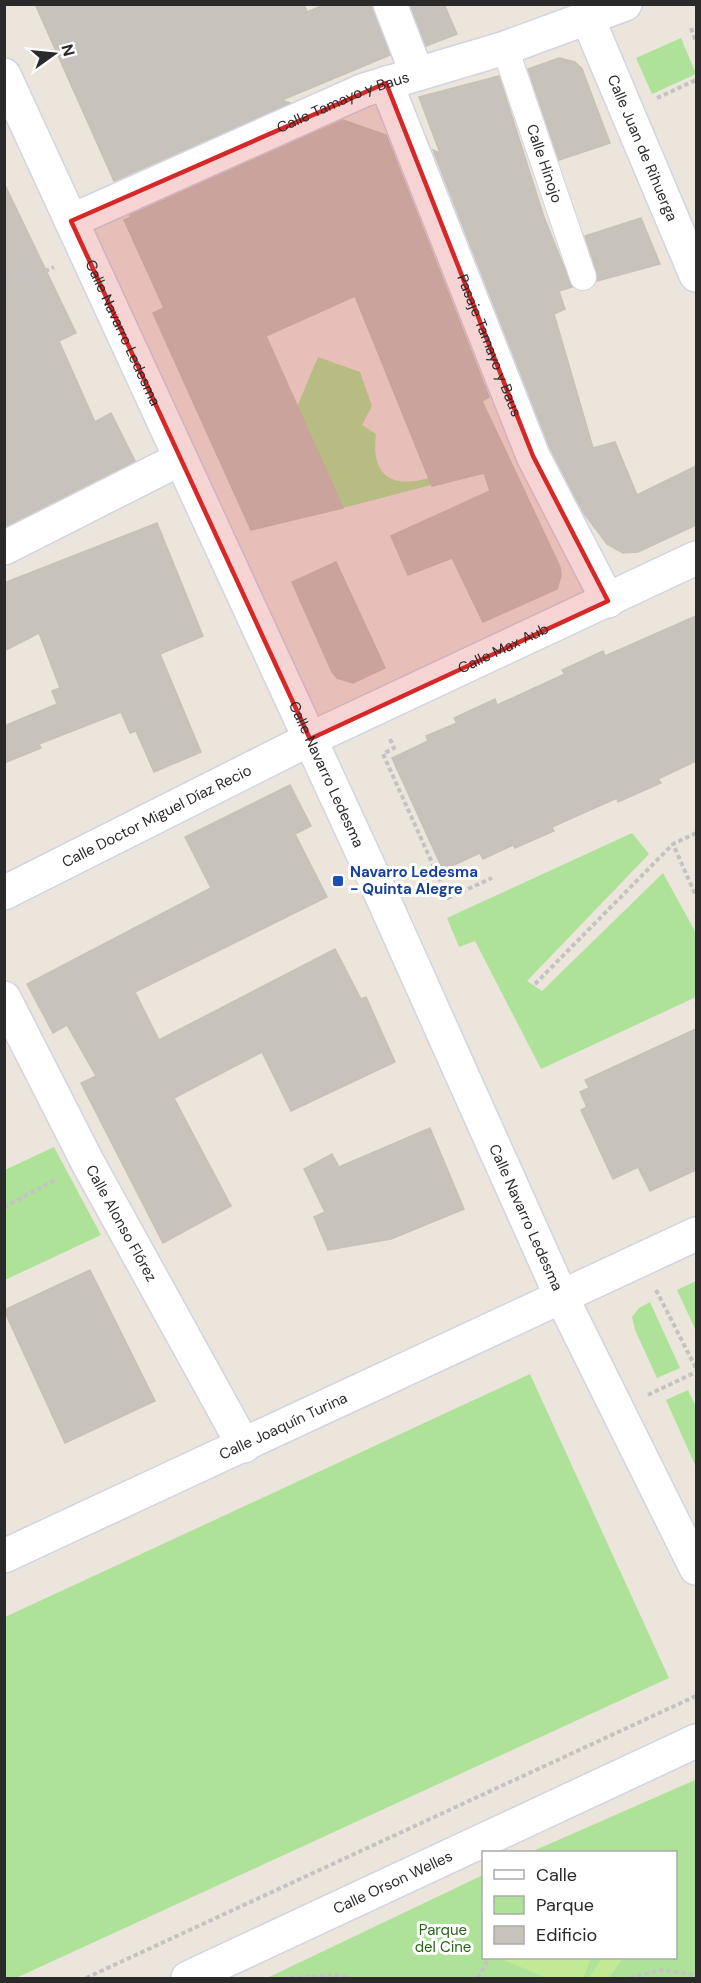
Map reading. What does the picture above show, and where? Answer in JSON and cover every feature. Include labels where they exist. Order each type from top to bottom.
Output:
[{"type":"street","points":[[390,4],[417,74]]},
{"type":"street","name":"Calle Tamayo y Baus","points":[[71,221],[364,90],[505,48],[624,4]]},
{"type":"street","name":"Calle Juan de Rihuerga","points":[[588,19],[696,275]]},
{"type":"street","name":"Calle Hinojo","points":[[505,48],[583,277]]},
{"type":"street","name":"Calle Navarro Ledesma","points":[[4,75],[310,739],[561,1296],[696,1568]]},
{"type":"street","name":"Pasaje Tamayo y Baus","points":[[386,83],[533,456],[608,601]]},
{"type":"street","points":[[4,548],[180,459]]},
{"type":"street","name":"Calle Max Aub","points":[[310,739],[696,558]]},
{"type":"street","name":"Calle Doctor Miguel Díaz Recio","points":[[4,893],[310,739]]},
{"type":"street","name":"Calle Alonso Flórez","points":[[4,998],[88,1163],[244,1446]]},
{"type":"street","name":"Calle Joaquín Turina","points":[[4,1556],[696,1234]]},
{"type":"street","name":"Calle Orson Welles","points":[[188,1978],[696,1741]]},
{"type":"path","points":[[691,28],[696,42]]},
{"type":"path","points":[[648,102],[696,80]]},
{"type":"path","points":[[4,290],[85,253]]},
{"type":"path","points":[[375,709],[394,748],[382,754],[448,898],[492,878]]},
{"type":"path","points":[[535,984],[673,844],[696,833]]},
{"type":"path","points":[[673,844],[696,896]]},
{"type":"path","points":[[4,1207],[88,1163]]},
{"type":"path","points":[[617,1409],[696,1370],[641,1260]]},
{"type":"path","points":[[86,1978],[696,1696]]},
{"type":"path","points":[[478,1978],[488,1959]]},
{"type":"path","points":[[630,1978],[662,1970],[696,1975]]},
{"type":"path","points":[[290,1978],[335,1975],[350,1978]]},
{"type":"highlighted area","points":[[386,83],[533,456],[608,601],[310,739],[71,221]]},
{"type":"green space","points":[[681,38],[696,74],[652,94],[636,58]]},
{"type":"green space","points":[[318,357],[360,372],[372,406],[362,425],[376,434],[375,448],[380,469],[394,480],[404,482],[429,478],[431,485],[343,508],[297,407]]},
{"type":"green space","points":[[632,833],[649,854],[527,981],[542,991],[663,873],[696,933],[696,997],[541,1069],[475,941],[459,947],[447,918]]},
{"type":"green space","points":[[54,1147],[101,1235],[5,1280],[5,1170]]},
{"type":"green space","points":[[696,1281],[696,1331],[677,1290]]},
{"type":"green space","points":[[650,1302],[680,1368],[657,1378],[635,1330],[632,1317],[639,1308]]},
{"type":"green space","points":[[530,1374],[669,1678],[16,1978],[5,1978],[5,1617]]},
{"type":"green space","points":[[688,1390],[696,1407],[696,1467],[666,1400]]},
{"type":"green space","name":"Parque del Cine","points":[[695,1780],[696,1978],[267,1978],[482,1875],[482,1959],[677,1959],[677,1851],[533,1851]]},
{"type":"green space","points":[[501,1959],[591,1959],[583,1978],[547,1978]]},
{"type":"green space","points":[[601,1959],[622,1959],[609,1978],[589,1978]]},
{"type":"building","points":[[35,4],[304,4],[307,12],[326,4],[372,4],[390,55],[282,100],[290,103],[114,181]]},
{"type":"building","points":[[410,4],[444,4],[457,34],[426,46]]},
{"type":"building","points":[[559,58],[575,62],[582,69],[610,143],[559,160],[528,69]]},
{"type":"building","points":[[499,76],[544,217],[572,287],[559,291],[565,309],[554,314],[593,448],[615,442],[637,495],[696,466],[696,525],[638,552],[623,553],[607,544],[583,512],[550,448],[433,150],[440,153],[419,97]]},
{"type":"building","points":[[343,120],[386,135],[489,397],[482,401],[560,567],[561,576],[557,589],[483,622],[452,558],[408,575],[391,536],[490,491],[484,473],[432,486],[355,296],[266,336],[343,508],[251,530],[153,313],[164,308],[124,220],[131,217],[130,215]]},
{"type":"building","points":[[4,183],[76,333],[59,341],[95,422],[111,413],[135,461],[4,527]]},
{"type":"building","points":[[641,218],[660,264],[597,281],[597,272],[585,236]]},
{"type":"building","points":[[157,523],[203,636],[160,654],[201,752],[154,772],[136,731],[130,733],[121,712],[39,744],[41,748],[4,763],[4,726],[57,704],[52,691],[60,688],[39,633],[4,651],[4,583]]},
{"type":"building","points":[[336,562],[385,668],[353,683],[337,678],[332,672],[292,582]]},
{"type":"building","points":[[696,616],[696,761],[658,779],[661,783],[618,802],[617,798],[552,827],[554,831],[515,848],[513,845],[483,859],[480,853],[443,870],[392,758],[428,741],[426,736],[457,723],[454,718],[495,699],[497,705],[565,674],[562,670],[603,651],[605,656]]},
{"type":"building","points":[[290,785],[311,826],[295,834],[327,897],[135,992],[159,1040],[335,949],[361,999],[366,997],[395,1062],[291,1111],[262,1052],[174,1098],[231,1206],[163,1243],[81,1083],[96,1076],[67,1025],[53,1033],[27,984],[211,888],[185,837]]},
{"type":"building","points":[[696,1029],[696,1170],[650,1191],[638,1167],[613,1179],[581,1110],[587,1107],[580,1092],[589,1088],[585,1080]]},
{"type":"building","points":[[430,1128],[464,1209],[391,1239],[328,1250],[314,1217],[325,1212],[304,1169],[332,1154],[339,1167]]},
{"type":"building","points":[[90,1270],[155,1401],[65,1443],[4,1310]]},
{"type":"place","name":"Navarro Ledesma - Quinta Alegre","points":[[338,881]]}]
